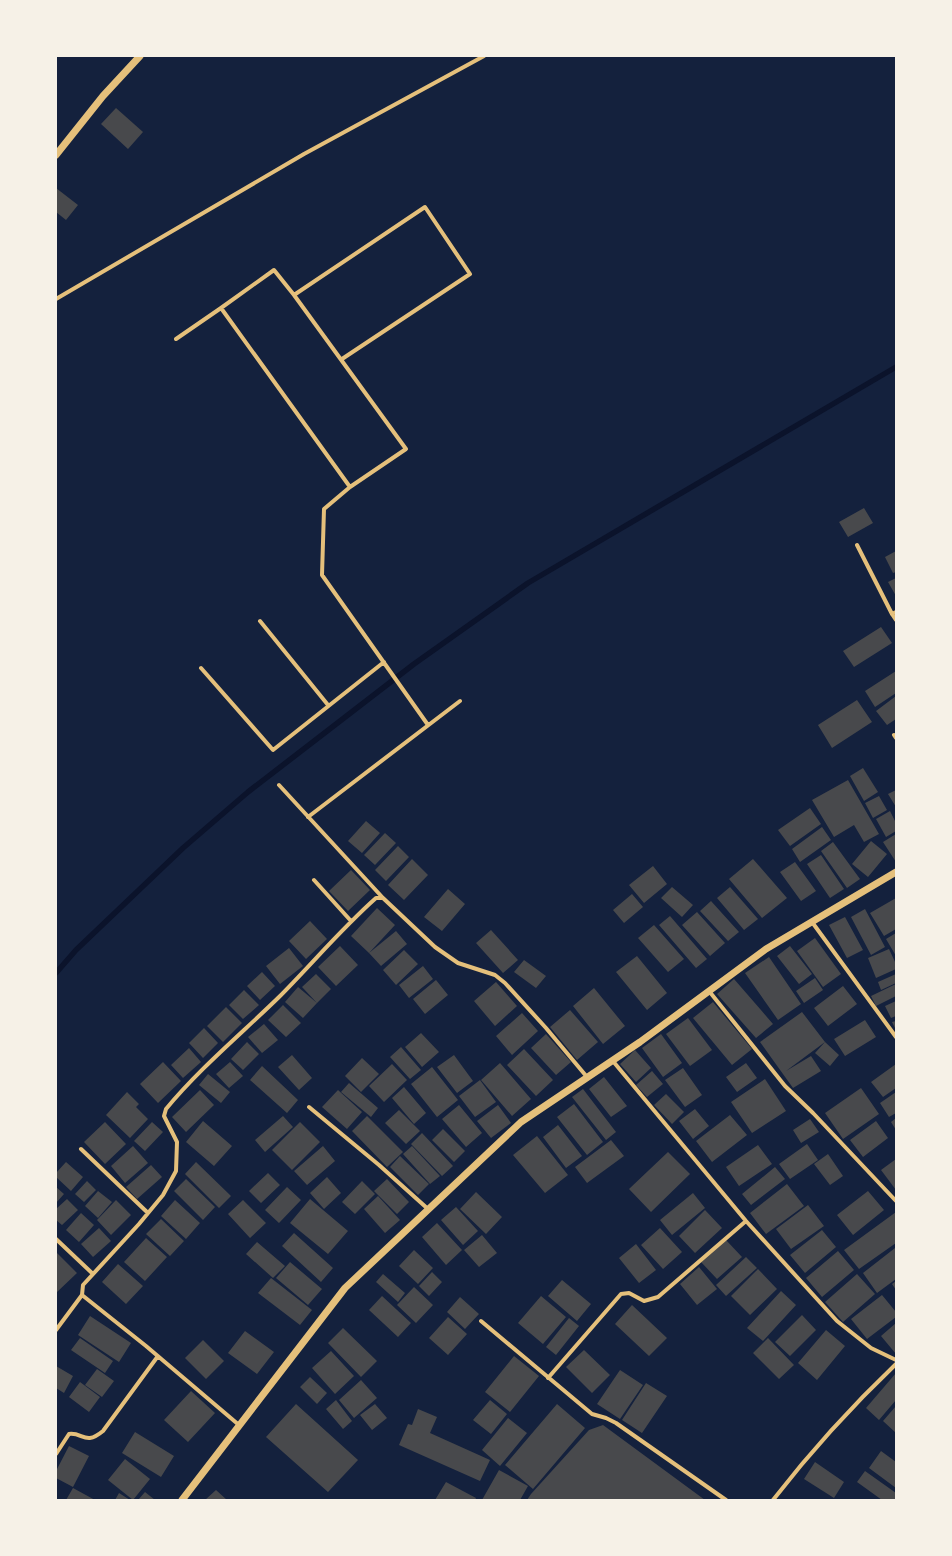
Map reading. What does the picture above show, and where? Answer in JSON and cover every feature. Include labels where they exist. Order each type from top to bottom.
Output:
[{"type":"street","points":[[56,156],[103,96],[140,56]]},
{"type":"street","points":[[56,299],[304,154],[484,56]]},
{"type":"street","points":[[294,295],[425,207],[470,274],[342,359]]},
{"type":"street","points":[[176,339],[274,270],[342,359],[406,449],[350,488],[324,509],[322,576],[428,725]]},
{"type":"street","points":[[221,308],[350,488]]},
{"type":"street","points":[[857,544],[894,613],[896,620]]},
{"type":"street","points":[[260,621],[328,705]]},
{"type":"street","points":[[201,668],[272,750],[384,662]]},
{"type":"street","points":[[308,816],[460,701]]},
{"type":"street","points":[[279,785],[383,898],[389,902],[435,947],[458,963],[495,975],[500,979],[546,1028],[587,1077]]},
{"type":"street","points":[[182,1500],[345,1288],[521,1122],[640,1042],[766,949],[896,872]]},
{"type":"street","points":[[314,880],[351,921]]},
{"type":"street","points":[[56,1330],[82,1295],[83,1285],[163,1195],[176,1171],[177,1142],[164,1116],[166,1109],[278,997],[351,921],[376,898],[383,898]]},
{"type":"street","points":[[812,922],[896,1037]]},
{"type":"street","points":[[709,991],[785,1086],[813,1113],[896,1201]]},
{"type":"street","points":[[612,1060],[746,1221],[837,1321],[871,1348],[896,1360]]},
{"type":"street","points":[[309,1107],[428,1209]]},
{"type":"street","points":[[81,1149],[148,1213]]},
{"type":"street","points":[[548,1378],[621,1294],[629,1293],[644,1301],[658,1297],[746,1221]]},
{"type":"street","points":[[56,1239],[93,1274]]},
{"type":"street","points":[[82,1295],[158,1356],[239,1425]]},
{"type":"street","points":[[481,1322],[592,1414],[608,1418],[616,1423],[726,1500]]},
{"type":"street","points":[[56,1454],[71,1433],[84,1438],[90,1438],[104,1432],[158,1356]]},
{"type":"street","points":[[773,1500],[798,1467],[854,1405],[896,1364]]},
{"type":"building","points":[[116,108],[143,132],[128,149],[101,124]]},
{"type":"building","points":[[56,188],[78,205],[66,220],[56,212]]},
{"type":"building","points":[[864,508],[873,523],[848,537],[839,522]]},
{"type":"building","points":[[896,551],[896,572],[893,573],[885,557]]},
{"type":"building","points":[[896,578],[896,596],[888,582]]},
{"type":"building","points":[[881,627],[892,643],[854,667],[843,651]]},
{"type":"building","points":[[896,671],[896,693],[875,707],[865,691]]},
{"type":"building","points":[[896,696],[896,719],[887,725],[876,711]]},
{"type":"building","points":[[857,700],[872,722],[832,748],[818,725]]},
{"type":"building","points":[[863,768],[878,792],[864,801],[850,776]]},
{"type":"building","points":[[848,780],[879,834],[864,842],[854,825],[834,837],[812,800]]},
{"type":"building","points":[[896,790],[896,807],[888,794]]},
{"type":"building","points":[[879,796],[887,810],[873,818],[865,803]]},
{"type":"building","points":[[810,808],[821,824],[790,846],[778,830]]},
{"type":"building","points":[[890,811],[896,823],[896,831],[886,837],[876,819]]},
{"type":"building","points":[[366,821],[380,833],[362,853],[348,841]]},
{"type":"building","points":[[822,827],[831,840],[800,862],[792,849]]},
{"type":"building","points":[[385,833],[396,843],[375,865],[364,855]]},
{"type":"building","points":[[896,834],[896,862],[883,842]]},
{"type":"building","points":[[871,841],[887,854],[868,877],[852,864]]},
{"type":"building","points":[[833,842],[860,879],[847,888],[821,851]]},
{"type":"building","points":[[398,846],[409,857],[386,881],[375,870]]},
{"type":"building","points":[[821,855],[844,889],[830,898],[807,864]]},
{"type":"building","points":[[412,859],[428,875],[404,900],[388,885]]},
{"type":"building","points":[[753,859],[787,898],[762,918],[729,879]]},
{"type":"building","points":[[795,862],[816,891],[801,901],[780,872]]},
{"type":"building","points":[[653,866],[667,884],[644,903],[629,885]]},
{"type":"building","points":[[351,870],[370,890],[348,911],[329,891]]},
{"type":"building","points":[[672,887],[693,905],[682,917],[661,898]]},
{"type":"building","points":[[730,887],[758,919],[744,930],[717,898]]},
{"type":"building","points":[[448,889],[465,904],[442,931],[424,917]]},
{"type":"building","points":[[632,894],[643,907],[624,923],[613,910]]},
{"type":"building","points":[[896,898],[896,929],[884,936],[870,913]]},
{"type":"building","points":[[711,901],[739,932],[728,941],[700,911]]},
{"type":"building","points":[[377,908],[395,925],[369,953],[351,936]]},
{"type":"building","points":[[865,909],[885,947],[871,955],[851,917]]},
{"type":"building","points":[[697,912],[725,943],[710,956],[682,925]]},
{"type":"building","points":[[670,916],[707,959],[696,968],[659,925]]},
{"type":"building","points":[[845,917],[863,950],[847,958],[829,925]]},
{"type":"building","points":[[310,921],[327,939],[306,959],[289,941]]},
{"type":"building","points":[[654,925],[684,959],[668,972],[638,938]]},
{"type":"building","points":[[491,930],[518,960],[503,973],[476,943]]},
{"type":"building","points":[[396,931],[407,944],[381,966],[369,953]]},
{"type":"building","points":[[896,933],[896,956],[886,939]]},
{"type":"building","points":[[815,938],[841,974],[823,987],[797,951]]},
{"type":"building","points":[[340,946],[358,965],[336,986],[318,967]]},
{"type":"building","points":[[790,946],[812,974],[799,984],[777,956]]},
{"type":"building","points":[[289,948],[303,966],[280,984],[266,966]]},
{"type":"building","points":[[889,949],[896,964],[896,969],[876,978],[868,958]]},
{"type":"building","points":[[404,950],[418,964],[396,985],[383,970]]},
{"type":"building","points":[[637,956],[667,993],[647,1010],[616,972]]},
{"type":"building","points":[[769,957],[801,1004],[778,1020],[745,973]]},
{"type":"building","points":[[524,960],[546,976],[536,988],[514,972]]},
{"type":"building","points":[[423,966],[433,979],[409,998],[399,985]]},
{"type":"building","points":[[262,972],[275,986],[260,1000],[247,986]]},
{"type":"building","points":[[316,974],[331,989],[317,1003],[302,987]]},
{"type":"building","points":[[896,974],[896,983],[881,990],[878,982]]},
{"type":"building","points":[[815,978],[823,990],[804,1003],[796,991]]},
{"type":"building","points":[[734,979],[773,1024],[756,1038],[717,994]]},
{"type":"building","points":[[436,980],[448,995],[425,1014],[413,999]]},
{"type":"building","points":[[496,982],[517,1006],[495,1026],[474,1001]]},
{"type":"building","points":[[896,984],[896,996],[876,1006],[871,996]]},
{"type":"building","points":[[843,986],[857,1004],[828,1026],[814,1008]]},
{"type":"building","points":[[298,987],[317,1003],[303,1018],[285,1002]]},
{"type":"building","points":[[594,988],[625,1026],[603,1044],[573,1006]]},
{"type":"building","points":[[244,990],[259,1005],[243,1019],[229,1005]]},
{"type":"building","points":[[896,1001],[896,1016],[891,1018],[885,1006]]},
{"type":"building","points":[[713,1002],[752,1049],[732,1065],[693,1018]]},
{"type":"building","points":[[283,1005],[301,1023],[286,1037],[268,1020]]},
{"type":"building","points":[[226,1007],[242,1023],[223,1042],[207,1026]]},
{"type":"building","points":[[570,1010],[598,1042],[577,1060],[550,1027]]},
{"type":"building","points":[[802,1012],[825,1042],[786,1071],[811,1056],[821,1071],[793,1088],[760,1042]]},
{"type":"building","points":[[522,1013],[538,1031],[512,1055],[496,1036]]},
{"type":"building","points":[[688,1018],[712,1050],[690,1066],[666,1034]]},
{"type":"building","points":[[865,1020],[876,1037],[845,1056],[834,1039]]},
{"type":"building","points":[[896,1021],[896,1030],[892,1022]]},
{"type":"building","points":[[264,1024],[278,1040],[262,1053],[248,1037]]},
{"type":"building","points":[[204,1028],[218,1043],[203,1058],[189,1043]]},
{"type":"building","points":[[421,1033],[439,1052],[422,1067],[405,1047]]},
{"type":"building","points":[[546,1034],[571,1062],[556,1075],[531,1048]]},
{"type":"building","points":[[661,1034],[682,1063],[663,1077],[642,1048]]},
{"type":"building","points":[[247,1042],[259,1054],[243,1070],[231,1059]]},
{"type":"building","points":[[825,1042],[839,1055],[830,1066],[815,1053]]},
{"type":"building","points":[[401,1047],[421,1070],[410,1079],[390,1057]]},
{"type":"building","points":[[189,1048],[201,1062],[183,1078],[171,1065]]},
{"type":"building","points":[[524,1049],[553,1080],[536,1096],[507,1065]]},
{"type":"building","points":[[635,1050],[651,1068],[636,1082],[620,1064]]},
{"type":"building","points":[[292,1055],[312,1078],[299,1090],[278,1067]]},
{"type":"building","points":[[454,1055],[473,1081],[457,1093],[437,1067]]},
{"type":"building","points":[[362,1058],[379,1074],[361,1092],[345,1076]]},
{"type":"building","points":[[163,1062],[181,1081],[158,1103],[140,1084]]},
{"type":"building","points":[[230,1062],[243,1076],[229,1088],[216,1074]]},
{"type":"building","points":[[500,1063],[531,1099],[512,1116],[481,1080]]},
{"type":"building","points":[[746,1063],[757,1078],[737,1092],[726,1077]]},
{"type":"building","points":[[392,1064],[407,1080],[384,1102],[369,1086]]},
{"type":"building","points":[[896,1064],[896,1088],[883,1097],[871,1082]]},
{"type":"building","points":[[262,1066],[298,1100],[287,1113],[250,1080]]},
{"type":"building","points":[[432,1067],[458,1100],[437,1117],[411,1084]]},
{"type":"building","points":[[683,1068],[702,1095],[685,1107],[665,1080]]},
{"type":"building","points":[[652,1071],[663,1084],[647,1097],[636,1085]]},
{"type":"building","points":[[208,1074],[230,1092],[221,1103],[199,1085]]},
{"type":"building","points":[[604,1077],[627,1106],[611,1117],[589,1089]]},
{"type":"building","points":[[765,1079],[786,1111],[752,1133],[731,1102]]},
{"type":"building","points":[[480,1080],[496,1102],[475,1117],[459,1096]]},
{"type":"building","points":[[349,1083],[378,1108],[371,1117],[341,1092]]},
{"type":"building","points":[[404,1087],[426,1113],[414,1124],[392,1098]]},
{"type":"building","points":[[861,1088],[879,1114],[843,1139],[825,1113]]},
{"type":"building","points":[[583,1089],[616,1132],[606,1140],[572,1097]]},
{"type":"building","points":[[200,1090],[214,1105],[186,1132],[172,1117]]},
{"type":"building","points":[[338,1090],[362,1112],[347,1129],[322,1107]]},
{"type":"building","points":[[127,1092],[139,1104],[136,1107],[148,1119],[130,1138],[106,1115]]},
{"type":"building","points":[[896,1092],[896,1113],[889,1117],[880,1103]]},
{"type":"building","points":[[666,1094],[684,1112],[672,1124],[654,1105]]},
{"type":"building","points":[[574,1104],[603,1142],[587,1155],[557,1117]]},
{"type":"building","points":[[459,1105],[482,1133],[466,1147],[442,1119]]},
{"type":"building","points":[[498,1105],[511,1123],[491,1138],[477,1121]]},
{"type":"building","points":[[695,1109],[709,1126],[693,1139],[679,1121]]},
{"type":"building","points":[[399,1110],[420,1131],[406,1144],[385,1123]]},
{"type":"building","points":[[730,1115],[747,1135],[712,1162],[696,1141]]},
{"type":"building","points":[[283,1116],[293,1127],[265,1152],[255,1140]]},
{"type":"building","points":[[367,1116],[403,1152],[387,1167],[352,1131]]},
{"type":"building","points":[[896,1118],[896,1130],[891,1122]]},
{"type":"building","points":[[810,1119],[819,1132],[801,1143],[793,1130]]},
{"type":"building","points":[[203,1121],[232,1146],[214,1166],[186,1142]]},
{"type":"building","points":[[876,1121],[888,1138],[863,1157],[850,1140]]},
{"type":"building","points":[[105,1122],[126,1144],[105,1164],[84,1142]]},
{"type":"building","points":[[152,1122],[163,1132],[145,1151],[134,1141]]},
{"type":"building","points":[[300,1122],[320,1142],[292,1170],[272,1150]]},
{"type":"building","points":[[558,1125],[582,1156],[566,1168],[543,1137]]},
{"type":"building","points":[[443,1129],[465,1151],[454,1162],[432,1140]]},
{"type":"building","points":[[422,1133],[453,1166],[442,1176],[411,1144]]},
{"type":"building","points":[[537,1136],[568,1175],[545,1193],[513,1155]]},
{"type":"building","points":[[611,1140],[624,1156],[587,1183],[575,1167]]},
{"type":"building","points":[[807,1144],[818,1160],[790,1179],[779,1164]]},
{"type":"building","points":[[758,1145],[772,1164],[739,1186],[726,1167]]},
{"type":"building","points":[[133,1146],[148,1163],[125,1183],[111,1166]]},
{"type":"building","points":[[323,1146],[335,1161],[307,1185],[294,1171]]},
{"type":"building","points":[[412,1146],[440,1176],[430,1184],[403,1154]]},
{"type":"building","points":[[668,1152],[690,1174],[651,1212],[629,1189]]},
{"type":"building","points":[[828,1154],[843,1176],[830,1185],[814,1164]]},
{"type":"building","points":[[400,1156],[429,1184],[418,1195],[390,1167]]},
{"type":"building","points":[[896,1159],[896,1190],[881,1170]]},
{"type":"building","points":[[66,1162],[83,1177],[71,1191],[56,1177],[56,1173]]},
{"type":"building","points":[[196,1162],[231,1196],[219,1208],[185,1174]]},
{"type":"building","points":[[151,1165],[162,1177],[137,1199],[126,1187]]},
{"type":"building","points":[[775,1167],[785,1179],[751,1205],[742,1194]]},
{"type":"building","points":[[268,1173],[280,1185],[261,1203],[249,1191]]},
{"type":"building","points":[[327,1177],[341,1193],[324,1209],[310,1193]]},
{"type":"building","points":[[186,1179],[215,1207],[203,1220],[174,1191]]},
{"type":"building","points":[[387,1179],[409,1202],[397,1214],[374,1191]]},
{"type":"building","points":[[87,1181],[96,1190],[84,1202],[75,1194]]},
{"type":"building","points":[[362,1181],[375,1194],[355,1214],[342,1202]]},
{"type":"building","points":[[787,1184],[804,1206],[766,1234],[750,1213]]},
{"type":"building","points":[[56,1187],[64,1194],[56,1203]]},
{"type":"building","points":[[287,1187],[301,1200],[279,1223],[265,1210]]},
{"type":"building","points":[[98,1191],[112,1202],[98,1218],[85,1206]]},
{"type":"building","points":[[868,1191],[884,1210],[853,1235],[837,1215]]},
{"type":"building","points":[[476,1192],[502,1217],[486,1234],[460,1209]]},
{"type":"building","points":[[693,1193],[705,1208],[672,1235],[660,1220]]},
{"type":"building","points":[[378,1196],[400,1220],[385,1233],[364,1209]]},
{"type":"building","points":[[67,1199],[78,1210],[62,1225],[56,1220],[56,1209]]},
{"type":"building","points":[[310,1199],[348,1231],[328,1254],[290,1223]]},
{"type":"building","points":[[116,1200],[131,1215],[111,1235],[97,1220]]},
{"type":"building","points":[[175,1200],[200,1223],[186,1239],[161,1216]]},
{"type":"building","points":[[243,1200],[266,1223],[250,1238],[228,1214]]},
{"type":"building","points":[[808,1205],[824,1226],[791,1249],[776,1229]]},
{"type":"building","points":[[456,1207],[478,1231],[463,1245],[441,1220]]},
{"type":"building","points":[[705,1210],[722,1228],[695,1253],[679,1236]]},
{"type":"building","points":[[896,1212],[896,1243],[859,1269],[844,1250]]},
{"type":"building","points":[[81,1213],[94,1225],[79,1242],[66,1230]]},
{"type":"building","points":[[161,1219],[184,1241],[170,1256],[146,1234]]},
{"type":"building","points":[[437,1223],[462,1250],[446,1265],[422,1237]]},
{"type":"building","points":[[99,1228],[111,1241],[93,1257],[81,1244]]},
{"type":"building","points":[[660,1228],[682,1252],[663,1269],[641,1245]]},
{"type":"building","points":[[822,1230],[836,1247],[805,1273],[790,1255]]},
{"type":"building","points":[[294,1233],[333,1268],[321,1282],[282,1246]]},
{"type":"building","points":[[482,1235],[497,1253],[479,1267],[464,1250]]},
{"type":"building","points":[[146,1238],[167,1257],[145,1281],[124,1262]]},
{"type":"building","points":[[726,1240],[742,1257],[717,1279],[701,1262]]},
{"type":"building","points":[[257,1242],[285,1266],[273,1278],[246,1254]]},
{"type":"building","points":[[636,1244],[656,1270],[639,1283],[619,1258]]},
{"type":"building","points":[[895,1248],[896,1279],[877,1293],[863,1273]]},
{"type":"building","points":[[414,1250],[433,1268],[418,1284],[399,1266]]},
{"type":"building","points":[[838,1251],[854,1270],[822,1297],[806,1278]]},
{"type":"building","points":[[56,1252],[77,1273],[56,1293]]},
{"type":"building","points":[[746,1257],[757,1268],[726,1296],[716,1285]]},
{"type":"building","points":[[290,1262],[322,1289],[308,1305],[276,1278]]},
{"type":"building","points":[[118,1264],[143,1286],[126,1304],[102,1282]]},
{"type":"building","points":[[699,1267],[717,1289],[697,1305],[680,1284]]},
{"type":"building","points":[[758,1269],[777,1289],[750,1315],[731,1296]]},
{"type":"building","points":[[432,1272],[442,1282],[429,1296],[419,1286]]},
{"type":"building","points":[[383,1274],[405,1293],[398,1302],[376,1282]]},
{"type":"building","points":[[857,1274],[875,1294],[843,1322],[825,1302]]},
{"type":"building","points":[[271,1278],[312,1310],[300,1325],[258,1293]]},
{"type":"building","points":[[562,1280],[591,1304],[577,1321],[548,1296]]},
{"type":"building","points":[[896,1281],[896,1290],[892,1284]]},
{"type":"building","points":[[414,1287],[433,1305],[416,1323],[397,1305]]},
{"type":"building","points":[[781,1291],[796,1305],[763,1341],[747,1328]]},
{"type":"building","points":[[882,1295],[896,1312],[896,1317],[867,1339],[851,1319]]},
{"type":"building","points":[[382,1296],[411,1323],[398,1337],[369,1310]]},
{"type":"building","points":[[541,1296],[566,1317],[543,1344],[518,1323]]},
{"type":"building","points":[[460,1297],[479,1314],[465,1329],[447,1312]]},
{"type":"building","points":[[632,1305],[667,1338],[649,1356],[615,1324]]},
{"type":"building","points":[[802,1315],[816,1330],[790,1356],[775,1342]]},
{"type":"building","points":[[90,1316],[131,1343],[119,1362],[78,1335]]},
{"type":"building","points":[[448,1317],[467,1334],[448,1355],[429,1338]]},
{"type":"building","points":[[569,1318],[579,1326],[556,1355],[546,1347]]},
{"type":"building","points":[[896,1323],[896,1354],[881,1336]]},
{"type":"building","points":[[343,1328],[377,1361],[361,1377],[328,1343]]},
{"type":"building","points":[[826,1330],[845,1346],[817,1380],[798,1363]]},
{"type":"building","points":[[245,1331],[274,1352],[257,1374],[228,1353]]},
{"type":"building","points":[[80,1338],[113,1361],[105,1373],[71,1350]]},
{"type":"building","points":[[768,1338],[794,1365],[779,1379],[753,1353]]},
{"type":"building","points":[[203,1340],[224,1361],[206,1379],[185,1358]]},
{"type":"building","points":[[584,1350],[610,1375],[592,1393],[566,1367]]},
{"type":"building","points":[[331,1351],[354,1376],[335,1394],[312,1368]]},
{"type":"building","points":[[514,1356],[539,1376],[510,1412],[485,1392]]},
{"type":"building","points":[[56,1366],[73,1376],[64,1393],[56,1388]]},
{"type":"building","points":[[97,1369],[114,1381],[102,1397],[85,1385]]},
{"type":"building","points":[[620,1370],[643,1385],[620,1419],[597,1404]]},
{"type":"building","points":[[896,1373],[896,1400],[879,1420],[866,1408]]},
{"type":"building","points":[[310,1377],[327,1393],[317,1404],[300,1387]]},
{"type":"building","points":[[361,1380],[377,1398],[354,1418],[339,1400]]},
{"type":"building","points":[[80,1382],[100,1397],[89,1412],[69,1397]]},
{"type":"building","points":[[646,1383],[667,1396],[642,1433],[622,1420]]},
{"type":"building","points":[[191,1391],[215,1413],[188,1442],[164,1420]]},
{"type":"building","points":[[336,1400],[352,1421],[343,1429],[326,1409]]},
{"type":"building","points":[[490,1400],[507,1414],[491,1434],[473,1420]]},
{"type":"building","points":[[296,1404],[358,1460],[328,1492],[266,1437]]},
{"type":"building","points":[[375,1404],[387,1418],[372,1430],[360,1415]]},
{"type":"building","points":[[557,1404],[585,1428],[533,1489],[505,1465]]},
{"type":"building","points":[[896,1406],[896,1433],[883,1421]]},
{"type":"building","points":[[418,1409],[437,1417],[430,1433],[490,1460],[480,1481],[399,1445],[408,1424],[412,1425]]},
{"type":"building","points":[[508,1418],[527,1433],[500,1466],[482,1450]]},
{"type":"building","points":[[603,1425],[705,1500],[527,1500],[589,1430]]},
{"type":"building","points":[[135,1432],[174,1456],[161,1477],[122,1453]]},
{"type":"building","points":[[69,1446],[89,1456],[73,1487],[56,1478],[56,1471]]},
{"type":"building","points":[[881,1451],[896,1462],[896,1488],[869,1468]]},
{"type":"building","points":[[125,1459],[150,1479],[133,1500],[108,1480]]},
{"type":"building","points":[[815,1462],[844,1482],[834,1498],[804,1479]]},
{"type":"building","points":[[499,1470],[528,1486],[520,1500],[482,1500]]},
{"type":"building","points":[[865,1471],[896,1493],[896,1500],[882,1500],[857,1482]]},
{"type":"building","points":[[446,1482],[476,1498],[475,1500],[435,1500]]},
{"type":"building","points":[[73,1488],[95,1500],[66,1500]]},
{"type":"building","points":[[216,1490],[227,1500],[205,1500]]},
{"type":"building","points":[[145,1492],[155,1500],[138,1500]]},
{"type":"building","points":[[119,1493],[130,1500],[115,1500]]},
{"type":"waterway","points":[[56,973],[76,950],[183,848],[248,792],[414,664],[528,583],[896,367]]}]
